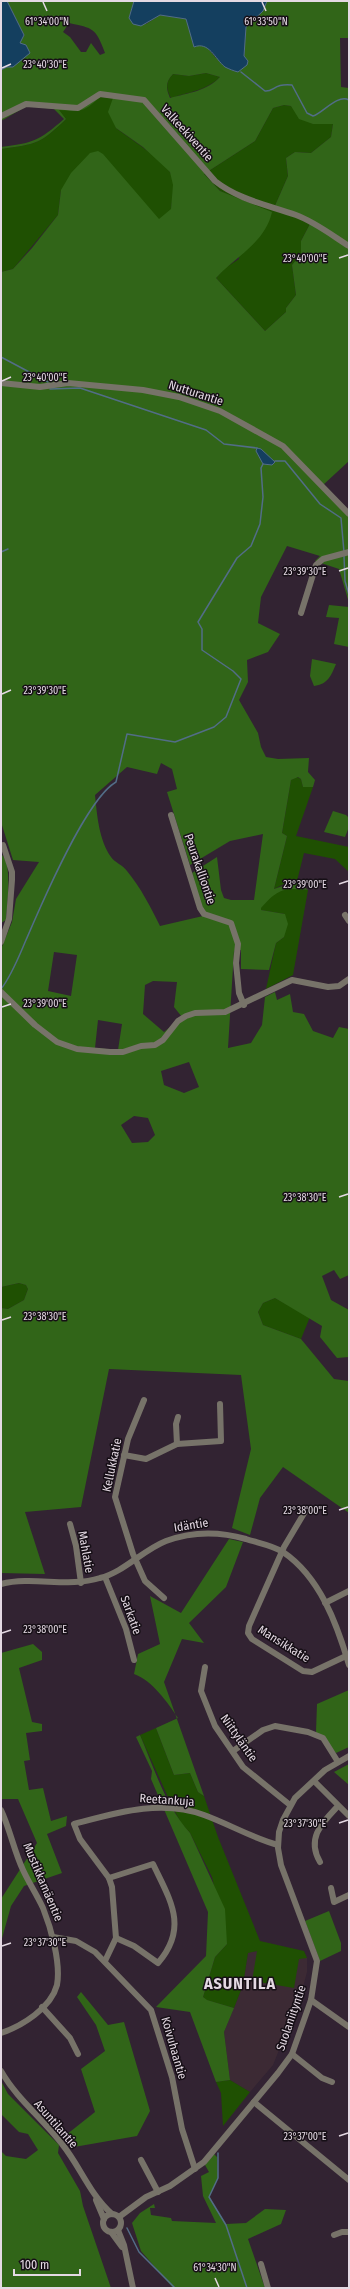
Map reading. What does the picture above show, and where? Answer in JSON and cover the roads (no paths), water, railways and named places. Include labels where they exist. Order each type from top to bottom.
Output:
[{"type":"street","name":"Valkeekiventie","points":[[1,116],[26,104],[78,108],[100,94],[144,100],[215,181],[225,189],[268,207],[297,215],[349,246]]},
{"type":"street","name":"Nutturantie","points":[[1,383],[40,387],[68,383],[143,390],[179,396],[220,411],[282,446],[349,514]]},
{"type":"street","points":[[301,613],[316,565],[323,559],[349,552]]},
{"type":"street","name":"Peurakalliontie","points":[[171,815],[200,908],[204,914],[230,923],[238,944],[236,963],[238,986],[244,1004]]},
{"type":"street","points":[[1,942],[9,919],[12,880],[12,872],[3,845]]},
{"type":"street","points":[[345,915],[349,921]]},
{"type":"street","points":[[1,992],[34,1025],[57,1042],[77,1049],[123,1052],[141,1046],[155,1045],[162,1040],[178,1021],[186,1016],[195,1013],[225,1012],[292,980],[328,987],[339,986],[349,979]]},
{"type":"street","name":"Kellukkatie","points":[[144,1400],[128,1439],[115,1497],[117,1509],[135,1559],[145,1581],[164,1598]]},
{"type":"street","points":[[124,1455],[146,1459],[177,1444],[221,1441],[220,1404]]},
{"type":"street","points":[[177,1444],[176,1424],[178,1417]]},
{"type":"street","points":[[282,1552],[306,1510]]},
{"type":"street","name":"Mahlatie","points":[[70,1524],[76,1546],[81,1583]]},
{"type":"street","name":"Idäntie","points":[[1,1584],[24,1582],[81,1583],[105,1577],[165,1541],[198,1533],[234,1535],[282,1552],[308,1576],[325,1603],[349,1665]]},
{"type":"street","name":"Mansikkatie","points":[[282,1552],[249,1626],[250,1636],[307,1672],[346,1656]]},
{"type":"street","name":"Sarkatie","points":[[105,1577],[126,1629],[134,1660]]},
{"type":"street","points":[[325,1603],[349,1592]]},
{"type":"street","name":"Niittyläntie","points":[[206,1667],[201,1691],[215,1726],[244,1767],[290,1805]]},
{"type":"street","points":[[232,1751],[263,1730],[275,1726],[308,1732],[323,1738],[338,1762]]},
{"type":"street","name":"Suolaniityntie","points":[[120,2220],[146,2197],[158,2192],[204,2162],[292,2054],[311,2000],[317,1961],[282,1871],[278,1845],[283,1820],[290,1805],[314,1781],[338,1762],[349,1756]]},
{"type":"street","points":[[314,1781],[349,1816]]},
{"type":"street","points":[[320,1862],[315,1848],[319,1826],[338,1806]]},
{"type":"street","name":"Reetankuja","points":[[109,1878],[80,1839],[74,1824],[128,1809],[171,1809],[203,1814],[278,1845]]},
{"type":"street","name":"Mustikkamäentie","points":[[1,1810],[23,1870],[42,1907],[53,1937],[58,1978],[56,1986],[42,2007],[27,2022],[1,2033]]},
{"type":"street","points":[[105,1961],[116,1938],[113,1900],[109,1878],[153,1864],[173,1906],[176,1922],[167,1953],[158,1963],[134,1946],[116,1938]]},
{"type":"street","points":[[331,1888],[334,1902],[349,1895]]},
{"type":"street","name":"Koivuhaantie","points":[[53,1937],[67,1938],[84,1944],[105,1961],[147,2005],[154,2017],[172,2077],[182,2129],[195,2169]]},
{"type":"street","points":[[311,2000],[349,2027]]},
{"type":"street","points":[[42,2007],[70,2038],[78,2054]]},
{"type":"street","points":[[292,2054],[322,2078],[332,2082]]},
{"type":"street","name":"Asuntilantie","points":[[1,2070],[19,2099],[64,2147],[93,2193],[104,2219]]},
{"type":"street","points":[[254,2102],[349,2180]]},
{"type":"street","points":[[141,2160],[158,2192]]},
{"type":"street","name":"Asuntilantie","points":[[93,2193],[112,2214]]},
{"type":"street","points":[[124,2252],[111,2232],[104,2228],[104,2219],[112,2214],[120,2220],[118,2230],[124,2252],[133,2288]]},
{"type":"street","points":[[111,2232],[118,2230]]},
{"type":"street","points":[[334,2235],[342,2232],[349,2232]]},
{"type":"street","points":[[261,2264],[268,2288]]},
{"type":"water","points":[[1,1],[7,1],[24,35],[20,43],[26,45],[30,53],[13,67],[7,67],[1,70]]},
{"type":"water","points":[[134,1],[267,1],[263,11],[246,27],[244,56],[248,61],[247,65],[238,72],[221,64],[204,46],[194,47],[186,19],[160,15],[141,26],[133,24],[129,18]]},
{"type":"water","points":[[257,448],[261,449],[275,462],[272,465],[263,464],[256,451]]},
{"type":"waterway","points":[[241,72],[265,91],[281,85],[292,85],[307,113],[313,116],[335,102],[344,99],[349,100]]},
{"type":"waterway","points":[[1,357],[48,382]]},
{"type":"waterway","points":[[50,389],[80,388],[206,430],[224,444],[257,448]]},
{"type":"waterway","points":[[275,461],[285,461],[320,504],[341,518],[344,552]]},
{"type":"waterway","points":[[1,989],[9,978],[53,879],[78,830],[104,792],[116,782],[127,734],[175,742],[214,727],[226,717],[241,679],[233,671],[202,650],[202,629],[198,622],[237,558],[251,546],[260,524],[263,497],[261,468],[263,464]]},
{"type":"waterway","points":[[1,552],[8,549]]},
{"type":"waterway","points":[[344,556],[345,581],[349,595]]},
{"type":"waterway","points":[[218,2153],[218,2178],[209,2197],[226,2225],[247,2288]]},
{"type":"waterway","points":[[127,2228],[139,2252],[175,2288]]},
{"type":"district","name":"ASUNTILA","points":[[240,1983]]}]
